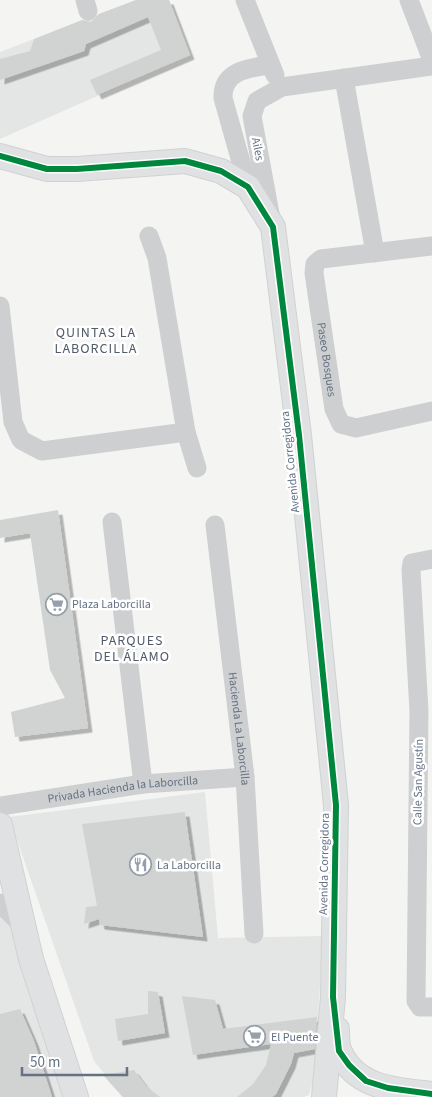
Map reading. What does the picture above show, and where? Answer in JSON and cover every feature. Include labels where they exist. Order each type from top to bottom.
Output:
[{"type":"main road","name":"Avenida Corregidora","points":[[0,156],[48,169],[77,169],[185,161],[221,170],[248,187],[273,227],[299,435],[336,805],[333,997],[324,1097]]},
{"type":"main road","points":[[0,825],[39,984],[57,1034],[76,1097]]},
{"type":"main road","points":[[333,997],[339,1051],[354,1070],[366,1081],[388,1088],[432,1094]]},
{"type":"main road","points":[[78,1072],[94,1097]]},
{"type":"street","points":[[245,0],[269,65],[282,87]]},
{"type":"street","points":[[409,0],[432,60]]},
{"type":"street","points":[[248,187],[223,89],[227,80],[235,73],[269,65]]},
{"type":"street","name":"Ailes","points":[[273,227],[252,116],[253,108],[262,97],[282,87],[432,66]]},
{"type":"street","points":[[344,78],[375,253]]},
{"type":"street","points":[[240,161],[261,162]]},
{"type":"street","points":[[148,236],[157,258],[186,432],[197,468]]},
{"type":"street","name":"Paseo Bosques","points":[[432,246],[321,259],[315,264],[314,273],[334,410],[341,424],[356,428],[432,411]]},
{"type":"street","points":[[0,306],[13,422],[21,440],[42,451],[186,432]]},
{"type":"street","points":[[112,522],[143,784]]},
{"type":"street","name":"Hacienda La Laborcilla","points":[[215,525],[245,777],[254,934]]},
{"type":"street","name":"Calle San Agustín","points":[[432,559],[412,564],[411,570],[426,710],[424,858],[416,1001],[420,1007],[432,1007]]},
{"type":"street","name":"Privada Hacienda la Laborcilla","points":[[0,806],[143,784],[245,777]]},
{"type":"street","points":[[0,903],[24,926]]},
{"type":"street","points":[[57,1034],[78,1072]]},
{"type":"shaded area","points":[[136,0],[169,0],[190,55],[0,139],[0,52]]},
{"type":"shaded area","points":[[205,792],[218,938],[323,936],[318,1017],[323,1047],[309,1095],[304,1097],[123,1097],[94,1061],[9,817]]},
{"type":"shaded area","points":[[0,903],[5,907],[76,1097],[0,1097]]},
{"type":"building","points":[[136,0],[169,0],[190,55],[97,95],[90,80],[161,50],[148,17],[86,44],[84,51],[0,80],[0,59],[30,51],[34,39],[82,20],[91,22],[99,14]]},
{"type":"building","name":"Plaza Laborcilla","points":[[58,510],[88,728],[15,737],[11,712],[65,698],[50,670],[30,533],[0,538],[0,520]]},
{"type":"building","name":"La Laborcilla","points":[[185,812],[203,937],[100,925],[99,919],[84,924],[86,907],[97,906],[82,824]]},
{"type":"building","points":[[148,991],[158,992],[165,1033],[118,1041],[115,1019],[148,1014]]},
{"type":"building","name":"El Puente","points":[[182,996],[215,1000],[223,1029],[317,1017],[315,1049],[294,1053],[291,1064],[276,1094],[272,1097],[237,1097],[253,1084],[266,1065],[271,1044],[193,1055]]},
{"type":"building","points":[[20,1009],[34,1041],[52,1097],[0,1097],[0,1014]]},
{"type":"building","points":[[134,1070],[146,1086],[160,1097],[123,1097],[103,1075]]},
{"type":"cycle path","points":[[0,156],[47,169],[77,169],[185,161],[221,171],[248,187],[273,227],[299,435],[336,805],[333,997],[339,1051],[349,1065],[366,1081],[388,1088],[432,1094]]},
{"type":"place","name":"Plaza Laborcilla","points":[[56,604]]},
{"type":"place","name":"La Laborcilla","points":[[141,865]]},
{"type":"place","name":"El Puente","points":[[255,1037]]},
{"type":"district","name":"QUINTAS LA LABORCILLA","points":[[96,340]]},
{"type":"district","name":"PARQUES DEL ÁLAMO","points":[[132,648]]}]
